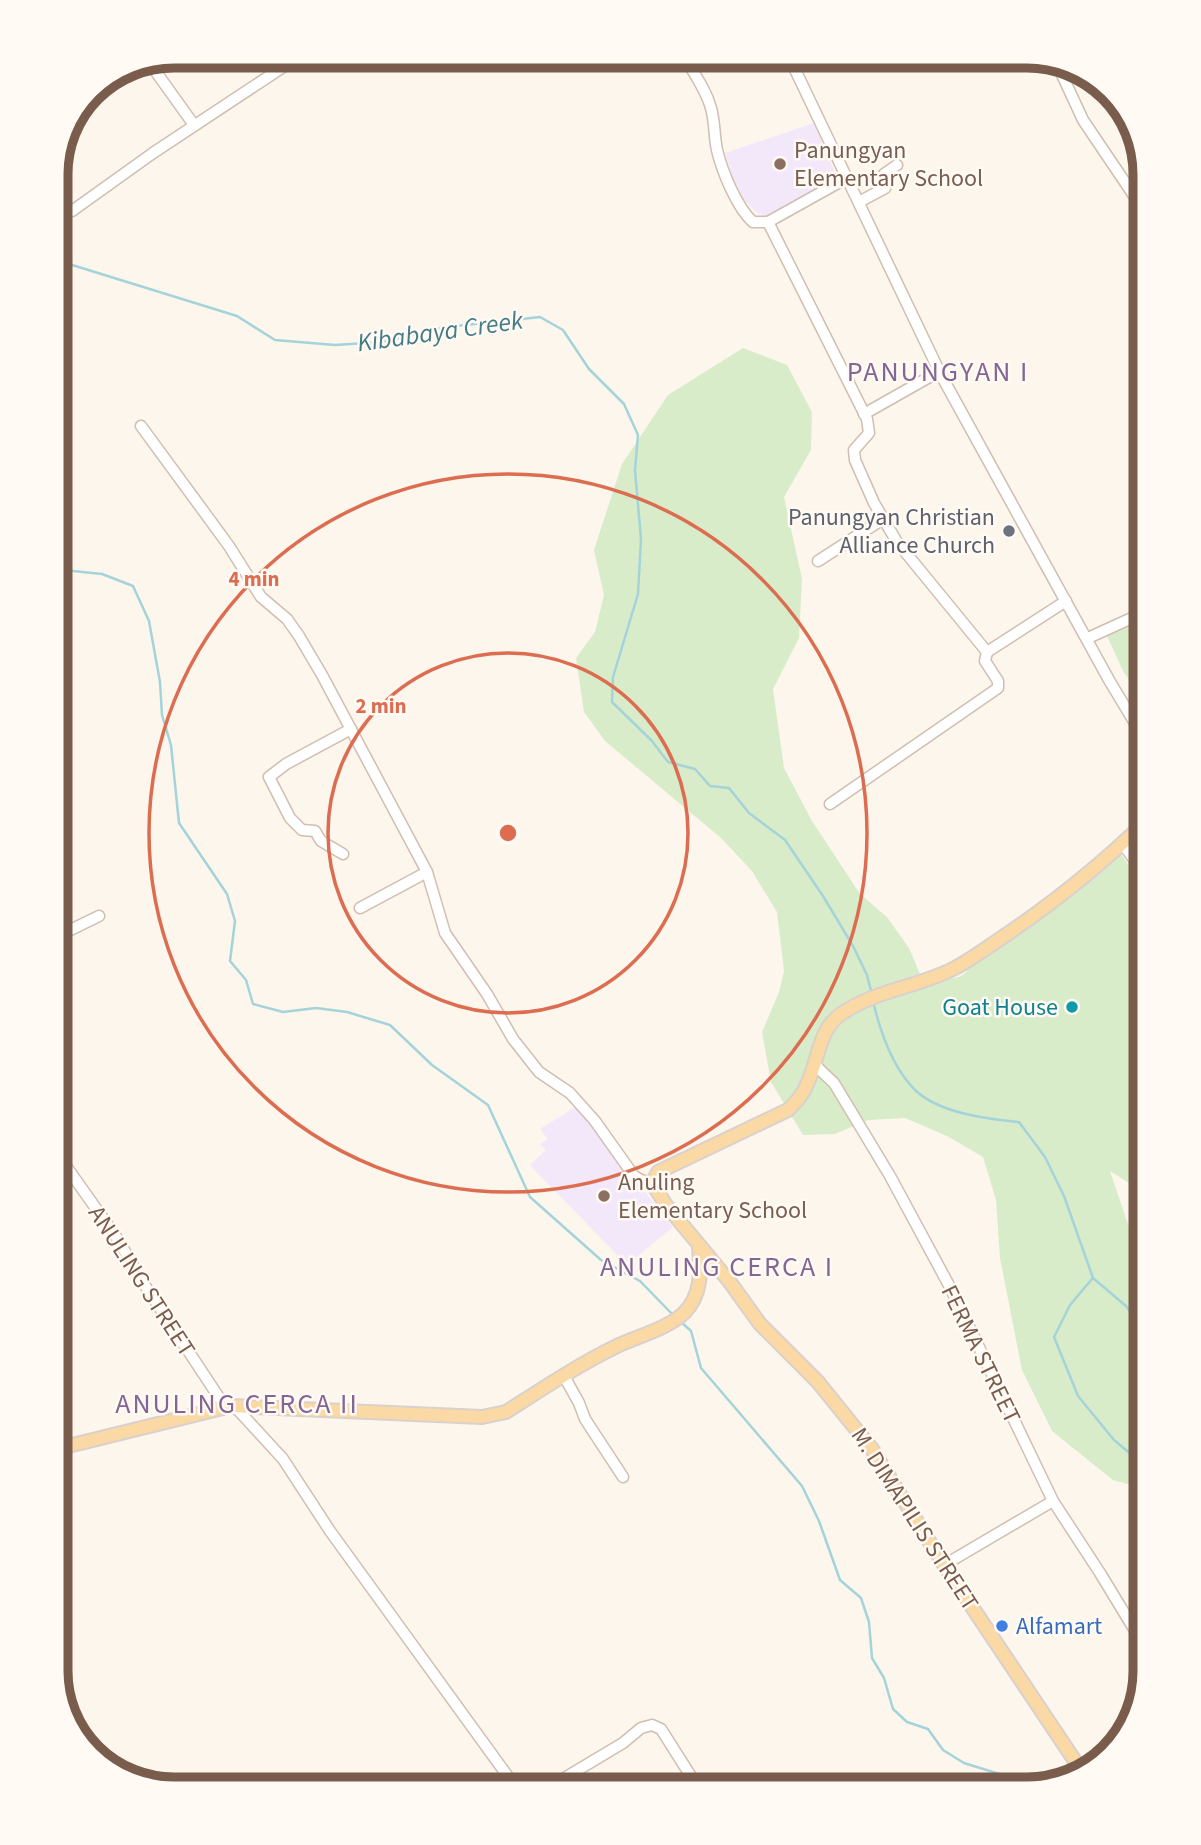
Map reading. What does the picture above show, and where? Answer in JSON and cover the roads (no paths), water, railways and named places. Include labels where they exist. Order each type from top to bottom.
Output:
[{"type":"main road","points":[[652,1183],[658,1172],[788,1110],[799,1099],[808,1083],[818,1047],[832,1021],[882,994],[908,988],[957,967],[1051,903],[1133,834]]},
{"type":"main road","name":"M. DIMAPILIS STREET","points":[[652,1183],[659,1196],[729,1280],[760,1324],[818,1382],[872,1449],[944,1565],[1077,1764]]},
{"type":"main road","points":[[699,1247],[700,1285]]},
{"type":"main road","points":[[68,1446],[231,1406],[482,1417],[506,1412],[615,1347],[684,1313],[705,1280],[714,1277],[729,1280]]},
{"type":"street","points":[[72,211],[194,125],[281,68]]},
{"type":"street","points":[[691,68],[711,107],[717,149],[728,181],[747,217],[758,223],[768,222],[846,178]]},
{"type":"street","points":[[794,68],[940,371],[1133,720]]},
{"type":"street","points":[[155,70],[194,125]]},
{"type":"street","points":[[1062,74],[1083,120],[1133,194]]},
{"type":"street","points":[[859,202],[885,188],[887,185],[884,174],[897,164]]},
{"type":"street","points":[[768,222],[864,414],[869,433],[854,450],[854,455],[883,519],[926,580],[987,652]]},
{"type":"street","points":[[864,414],[940,371]]},
{"type":"street","points":[[141,426],[229,546],[261,597],[287,619],[299,636],[427,872],[446,933],[519,1047],[539,1072],[570,1093],[595,1121],[634,1176],[652,1183]]},
{"type":"street","points":[[818,561],[883,519]]},
{"type":"street","points":[[830,804],[998,688],[998,681],[985,661],[987,652],[1066,601]]},
{"type":"street","points":[[1088,638],[1133,617]]},
{"type":"street","points":[[343,854],[321,841],[315,831],[302,830],[290,818],[269,777],[286,764],[351,729]]},
{"type":"street","points":[[1123,844],[1133,858]]},
{"type":"street","points":[[360,908],[427,872]]},
{"type":"street","points":[[68,931],[99,916]]},
{"type":"street","name":"FERMA STREET","points":[[814,1064],[834,1083],[854,1114],[945,1276],[1053,1501],[1133,1627]]},
{"type":"street","name":"ANULING STREET","points":[[68,1169],[119,1241],[140,1278],[220,1399],[239,1411],[283,1459],[330,1531],[508,1777]]},
{"type":"street","points":[[564,1376],[585,1419],[623,1477]]},
{"type":"street","points":[[944,1565],[1053,1501]]},
{"type":"street","points":[[566,1777],[623,1743],[641,1728],[652,1725],[661,1729],[691,1777]]},
{"type":"waterway","name":"Kibabaya Creek","points":[[68,264],[237,316],[275,340],[335,345],[382,342],[446,327],[540,317],[563,330],[589,369],[624,404],[638,435],[635,470],[641,539],[638,594],[613,677],[612,702],[652,741],[668,762],[695,769],[710,786],[729,788],[749,813],[785,840],[853,946],[867,975],[872,995]]},
{"type":"waterway","points":[[68,569],[102,574],[133,586],[149,621],[160,682],[162,715],[171,745],[179,823],[227,894],[235,921],[230,961],[246,980],[253,1004],[283,1012],[316,1008],[347,1012],[390,1025],[432,1065],[488,1105],[530,1197],[601,1260],[640,1281],[673,1315]]},
{"type":"waterway","name":"Kibabaya Creek","points":[[873,1001],[888,1049],[915,1090],[925,1098],[950,1109],[978,1117],[1019,1122],[1045,1157],[1064,1196],[1093,1278],[1126,1306],[1133,1316]]},
{"type":"waterway","name":"Kibabaya Creek","points":[[1092,1279],[1070,1305],[1054,1337],[1078,1396],[1114,1440],[1133,1456]]},
{"type":"waterway","points":[[681,1322],[691,1331],[701,1368],[802,1486],[819,1521],[840,1580],[861,1598],[869,1622],[872,1658],[884,1678],[893,1709],[907,1722],[928,1729],[943,1750],[964,1763],[1009,1777]]},
{"type":"place","name":"Panungyan Elementary School","points":[[780,164]]},
{"type":"place","name":"Panungyan Christian Alliance Church","points":[[1009,531]]},
{"type":"place","name":"Goat House","points":[[1072,1007]]},
{"type":"place","name":"Anuling Elementary School","points":[[604,1196]]},
{"type":"place","name":"Alfamart","points":[[1002,1626]]},
{"type":"district","name":"PANUNGYAN I","points":[[938,371]]},
{"type":"district","name":"ANULING CERCA I","points":[[717,1266]]},
{"type":"district","name":"ANULING CERCA II","points":[[237,1403]]}]
